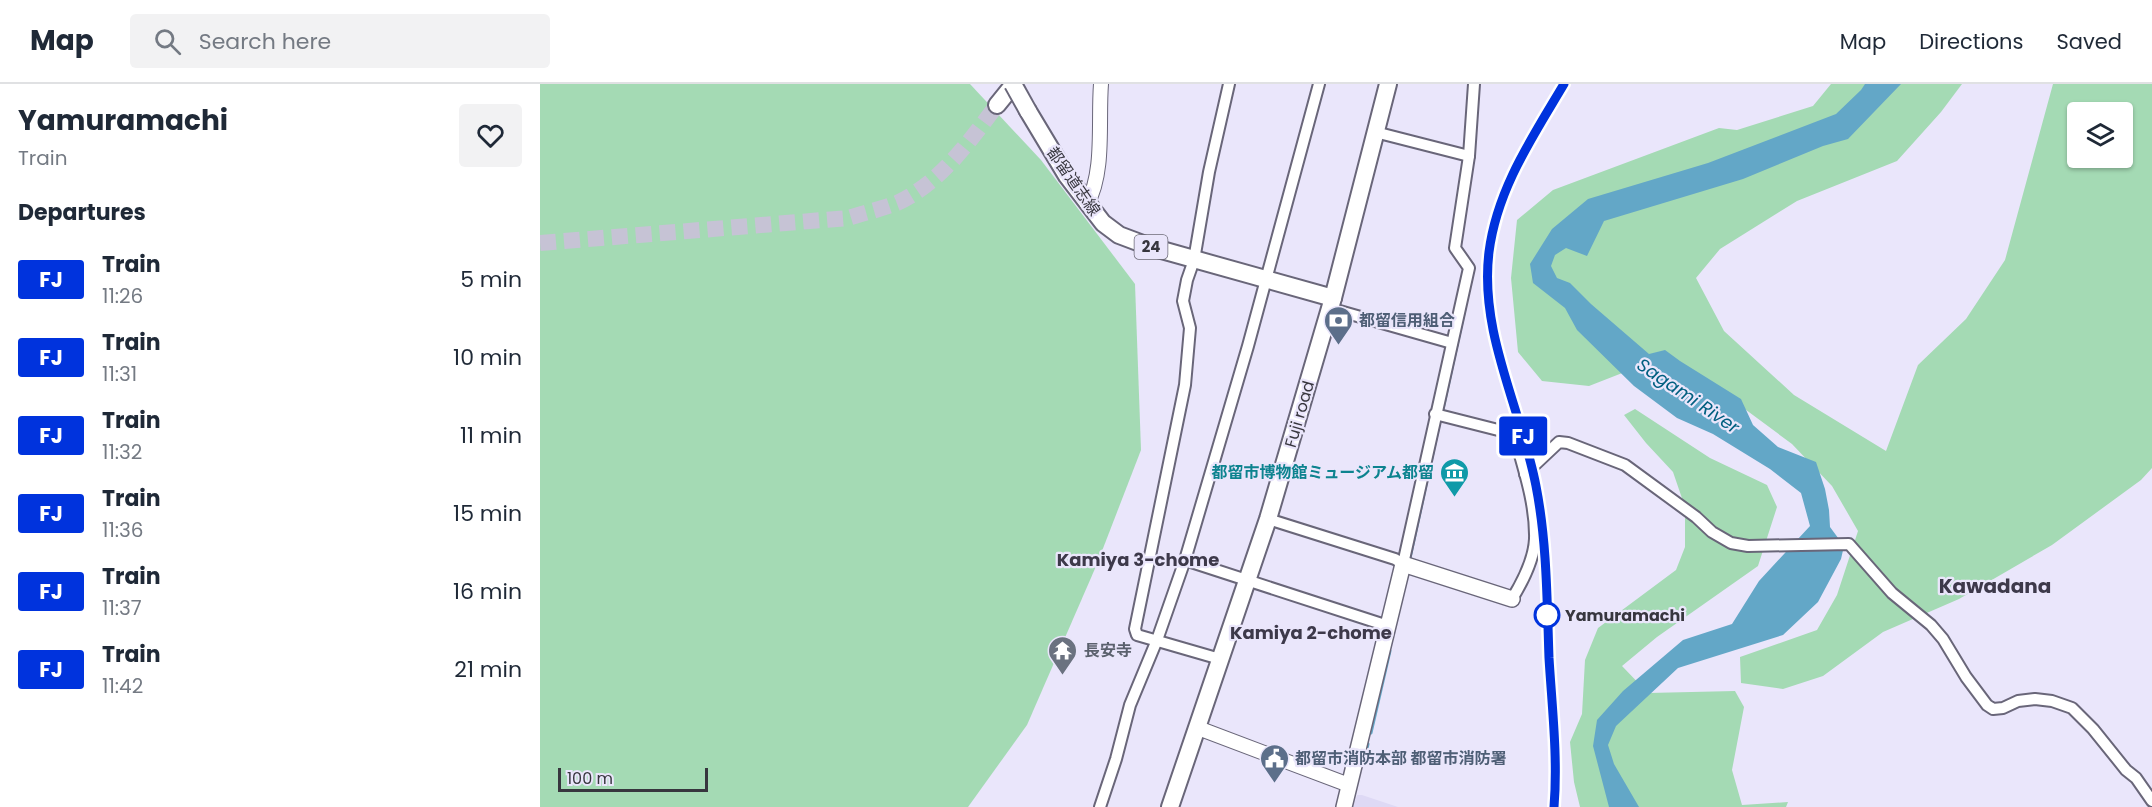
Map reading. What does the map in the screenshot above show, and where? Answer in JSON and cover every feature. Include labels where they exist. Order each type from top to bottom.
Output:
[{"type":"main road","points":[[997,105],[1014,84]]},
{"type":"main road","name":"都留道志線","points":[[1014,84],[1067,176],[1110,230],[1129,240],[1266,280],[1331,303]]},
{"type":"main road","name":"Fuji road","points":[[1170,807],[1268,519],[1331,303],[1388,84]]},
{"type":"main road","points":[[1344,807],[1403,564],[1512,599]]},
{"type":"street","points":[[1087,204],[1095,188],[1098,170],[1101,84]]},
{"type":"street","points":[[1220,659],[1137,635],[1135,629],[1185,385],[1190,328],[1183,301],[1187,279],[1194,260],[1209,172],[1229,84]]},
{"type":"street","points":[[1100,807],[1116,759],[1130,705],[1185,560],[1266,280],[1319,84]]},
{"type":"street","points":[[1268,519],[1395,559],[1403,564],[1469,268],[1455,248],[1469,156],[1474,84]]},
{"type":"street","points":[[1375,132],[1469,156]]},
{"type":"street","points":[[1331,303],[1452,343]]},
{"type":"street","points":[[1435,414],[1514,434],[1525,474],[1535,539],[1532,558],[1523,581],[1512,599]]},
{"type":"street","points":[[1525,474],[1559,442],[1568,443],[1625,465],[1696,517],[1712,532],[1731,543],[1748,546],[1843,543],[1852,546],[1892,593],[1937,632],[1987,705],[1993,709],[2003,708],[2018,701],[2035,699],[2052,701],[2072,708],[2093,729],[2126,770],[2136,778],[2152,801]]},
{"type":"street","points":[[1185,560],[1388,626]]},
{"type":"street","points":[[1198,728],[1348,785]]},
{"type":"shaded area","points":[[1357,795],[1362,795],[1398,807],[1353,807]]},
{"type":"green space","points":[[540,84],[970,84],[1041,160],[1135,284],[1141,450],[1097,564],[1027,725],[968,807],[540,807]]},
{"type":"green space","points":[[1831,84],[1962,84],[1941,112],[1897,161],[1797,201],[1720,249],[1696,278],[1724,331],[1794,395],[1886,451],[1918,365],[1966,319],[2005,260],[2053,84],[2152,84],[2152,468],[2141,480],[2052,545],[1959,599],[1883,632],[1823,676],[1783,689],[1741,683],[1740,657],[1817,630],[1837,595],[1858,531],[1832,486],[1792,444],[1715,387],[1653,361],[1589,386],[1542,381],[1518,352],[1511,278],[1517,220],[1553,190],[1719,128],[1737,130],[1813,106]]},
{"type":"green space","points":[[1635,409],[1710,458],[1767,485],[1777,507],[1758,566],[1657,637],[1622,666],[1648,693],[1735,691],[1744,707],[1732,770],[1742,805],[1788,802],[1786,807],[1580,807],[1574,782],[1570,742],[1582,714],[1585,660],[1598,628],[1676,570],[1685,547],[1685,507],[1673,472],[1624,415]]},
{"type":"water","name":"Sagami River","points":[[1865,84],[1901,84],[1848,139],[1823,146],[1743,179],[1604,221],[1587,256],[1566,248],[1555,255],[1551,266],[1557,278],[1570,283],[1649,354],[1665,350],[1741,399],[1753,425],[1778,447],[1816,462],[1825,489],[1830,527],[1844,546],[1841,559],[1818,602],[1783,635],[1678,668],[1616,726],[1608,745],[1614,764],[1639,807],[1609,807],[1593,746],[1597,720],[1623,691],[1683,640],[1732,624],[1759,581],[1810,526],[1801,493],[1770,469],[1713,434],[1677,418],[1634,386],[1577,330],[1565,308],[1533,283],[1530,264],[1552,229],[1588,199],[1708,163],[1836,114]]},
{"type":"waterway","points":[[1443,409],[1465,309]]},
{"type":"waterway","points":[[1410,558],[1440,421]]},
{"type":"waterway","points":[[1371,733],[1390,651]]},
{"type":"waterway","points":[[1365,759],[1368,744]]},
{"type":"tunnel","points":[[540,243],[848,218],[879,209],[912,195],[940,173],[997,105]]},
{"type":"railway","points":[[1555,807],[1542,526],[1532,467],[1495,335],[1488,269],[1491,235],[1507,185],[1564,84]]},
{"type":"train","name":"FJ","points":[[1554,807],[1555,773],[1542,526],[1532,467],[1493,332],[1487,290],[1487,270],[1495,217],[1508,182],[1564,84]]},
{"type":"place","name":"都留信用組合","points":[[1338,346]]},
{"type":"place","name":"都留市博物館ミュージアム都留","points":[[1455,498]]},
{"type":"place","name":"Yamuramachi","points":[[1547,615]]},
{"type":"place","name":"長安寺","points":[[1063,676]]},
{"type":"place","name":"都留市消防本部 都留市消防署","points":[[1274,784]]},
{"type":"district","name":"Kamiya 3-chome","points":[[1138,560]]},
{"type":"district","name":"Kawadana","points":[[1995,586]]},
{"type":"district","name":"Kamiya 2-chome","points":[[1311,633]]}]
